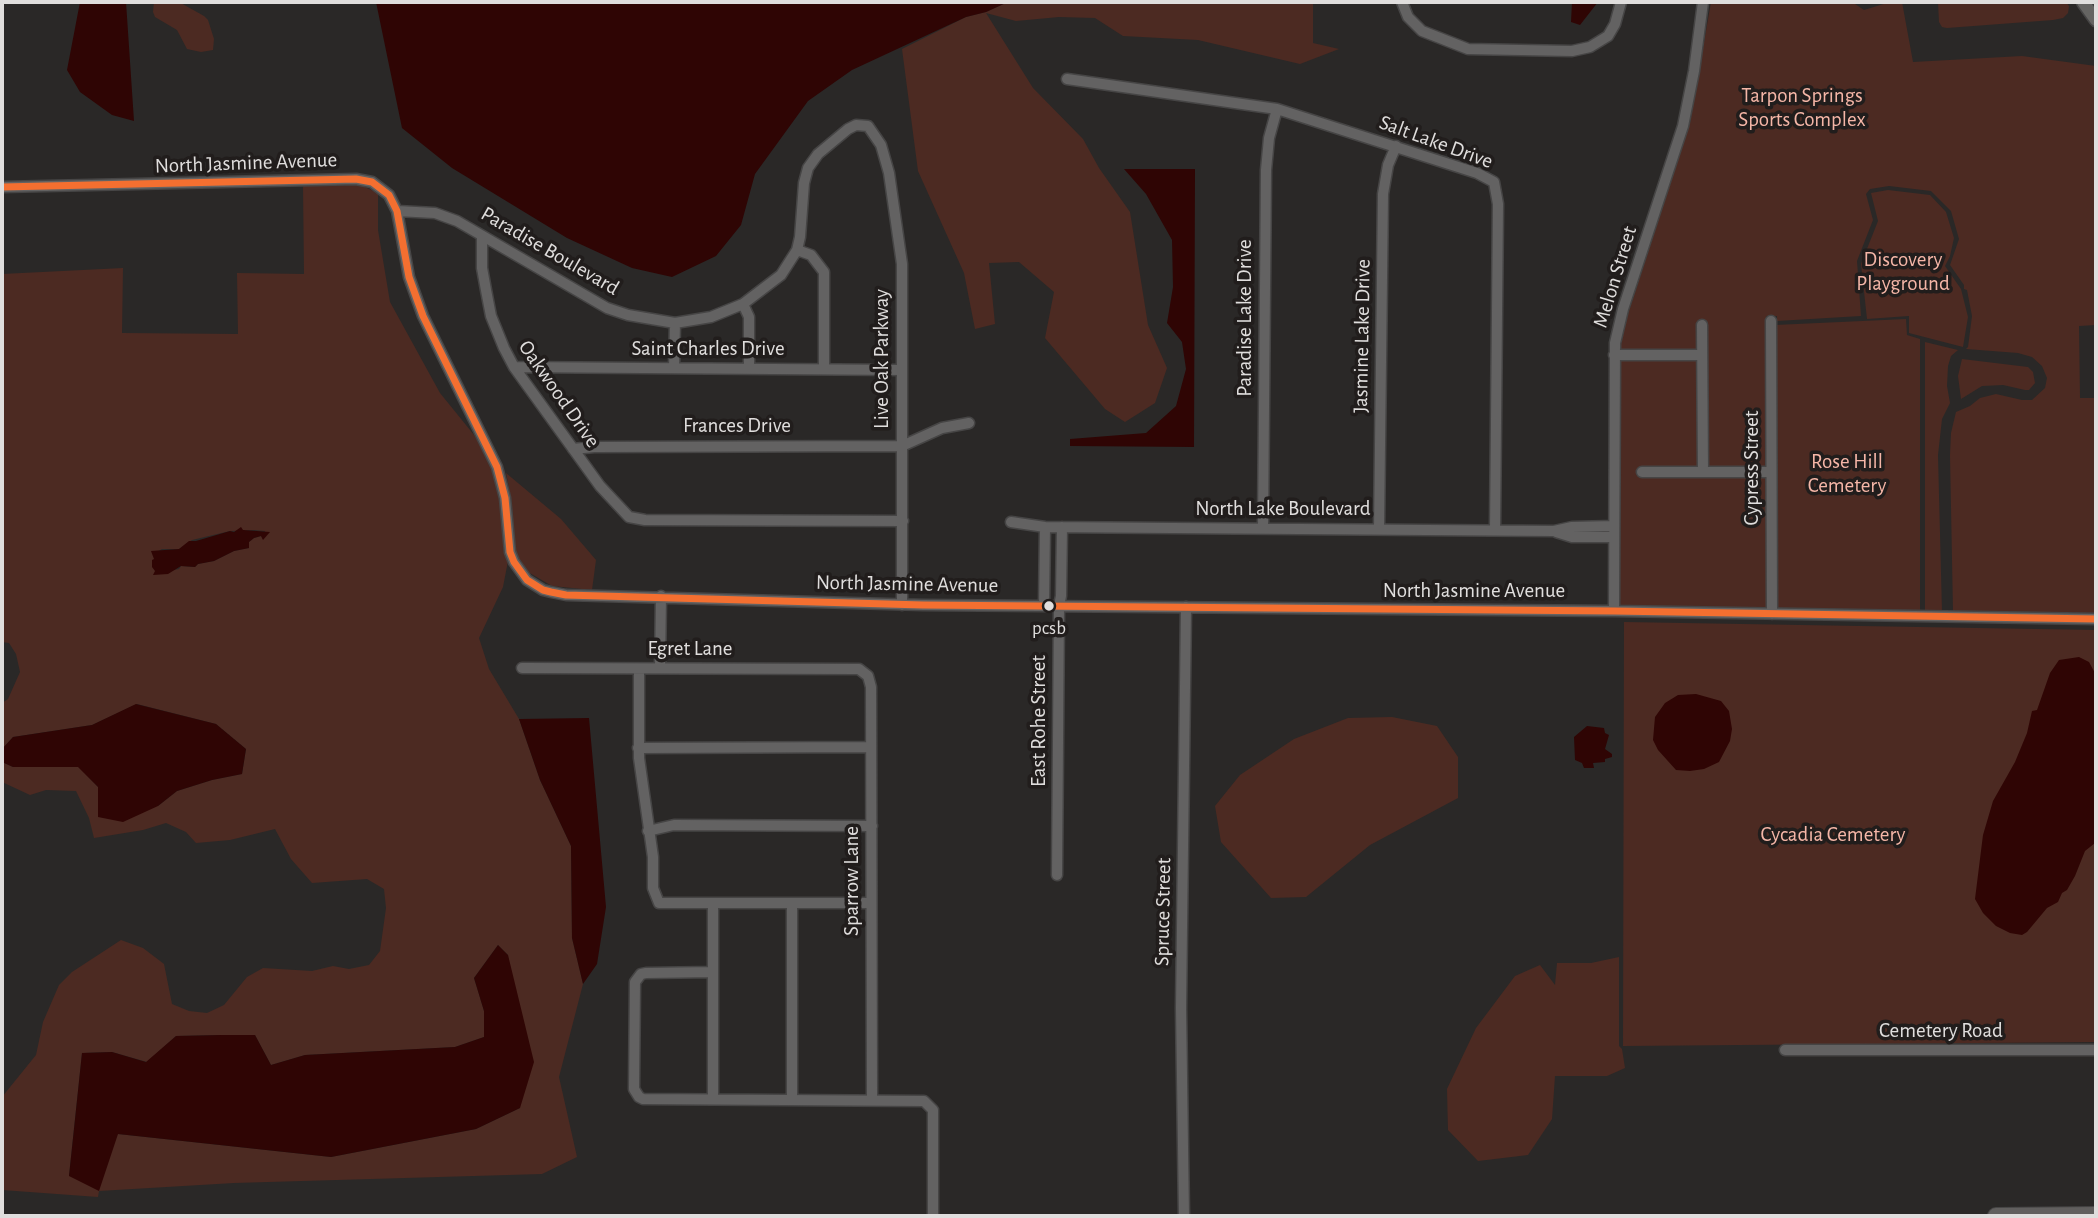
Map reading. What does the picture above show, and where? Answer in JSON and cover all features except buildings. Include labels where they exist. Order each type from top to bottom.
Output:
[{"type":"highway","points":[[1996,1216],[2096,1215]]},
{"type":"main road","points":[[2083,2],[2096,20]]},
{"type":"street","points":[[1402,2],[1408,17],[1422,31],[1468,49],[1559,51],[1583,49],[1605,38],[1615,24],[1621,2]]},
{"type":"street","name":"Melon Street","points":[[1614,611],[1614,355],[1621,316],[1684,122],[1703,2]]},
{"type":"street","name":"Salt Lake Drive","points":[[1067,79],[1277,109],[1490,178],[1496,186],[1498,204],[1495,530]]},
{"type":"street","name":"Paradise Lake Drive","points":[[1263,528],[1266,170],[1269,138],[1277,109]]},
{"type":"street","name":"Paradise Boulevard","points":[[397,211],[444,215],[457,221],[607,308],[628,315],[675,323],[711,317],[743,304],[781,275],[797,250],[808,168],[818,154],[848,129],[863,124]]},
{"type":"street","name":"Live Oak Parkway","points":[[863,124],[873,130],[881,145],[889,173],[902,264],[902,605]]},
{"type":"street","name":"Jasmine Lake Drive","points":[[1379,529],[1383,194],[1388,165],[1396,146]]},
{"type":"street","name":"North Jasmine Avenue","points":[[2,187],[356,179],[372,182],[389,195],[397,211],[409,277],[423,316],[488,443],[501,476],[510,552],[519,570],[536,586],[551,592],[566,595],[902,605],[1614,611],[2096,619]]},
{"type":"street","name":"Oakwood Drive","points":[[482,237],[482,268],[491,316],[514,367],[600,486],[629,517],[645,520],[903,521]]},
{"type":"street","points":[[797,250],[811,255],[824,272],[824,369]]},
{"type":"street","points":[[743,304],[749,317],[749,369]]},
{"type":"street","name":"Cypress Street","points":[[1772,321],[1772,614]]},
{"type":"street","points":[[674,368],[675,323]]},
{"type":"street","points":[[1702,325],[1703,472]]},
{"type":"street","points":[[1614,355],[1702,355]]},
{"type":"street","name":"Saint Charles Drive","points":[[514,367],[902,370]]},
{"type":"street","points":[[902,446],[942,428],[968,422]]},
{"type":"street","name":"Frances Drive","points":[[573,449],[607,446],[902,446]]},
{"type":"street","points":[[1642,472],[1766,472]]},
{"type":"street","name":"North Lake Boulevard","points":[[1011,522],[1045,527],[1554,531],[1572,527],[1614,531]]},
{"type":"street","points":[[1044,606],[1045,527]]},
{"type":"street","name":"East Rohe Street","points":[[1057,875],[1062,527]]},
{"type":"street","points":[[660,668],[661,596]]},
{"type":"street","name":"Spruce Street","points":[[1184,1216],[1181,1008],[1186,607]]},
{"type":"street","name":"Egret Lane","points":[[522,668],[859,668]]},
{"type":"street","points":[[639,668],[638,748],[653,856],[653,888],[659,903],[871,903]]},
{"type":"street","name":"Sparrow Lane","points":[[859,668],[871,682],[872,1099]]},
{"type":"street","points":[[638,748],[872,747]]},
{"type":"street","points":[[648,831],[674,825],[872,826]]},
{"type":"street","points":[[713,904],[713,1099]]},
{"type":"street","points":[[792,905],[792,1099]]},
{"type":"street","points":[[713,972],[646,973],[641,974],[635,982],[634,1089],[643,1099],[872,1099],[929,1103],[933,1110],[933,1216]]},
{"type":"street","name":"Cemetery Road","points":[[1785,1050],[2096,1050]]},
{"type":"green space","points":[[154,2],[179,2],[204,16],[214,39],[213,50],[201,52],[187,49],[177,30],[155,17]]},
{"type":"green space","points":[[1008,2],[1313,2],[1313,43],[1339,49],[1300,64],[1198,40],[1123,36],[1095,18],[1059,17],[1016,21],[986,13],[1033,88],[1083,139],[1099,168],[1130,212],[1148,325],[1167,368],[1155,403],[1125,422],[1105,409],[1045,338],[1054,292],[1019,262],[989,263],[995,324],[975,329],[964,273],[918,171],[902,49],[966,17]]},
{"type":"green space","name":"Tarpon Springs Sports Complex","points":[[1711,2],[1852,2],[1864,10],[1890,2],[1902,2],[1913,62],[2022,56],[2096,66],[2096,325],[2079,326],[2080,398],[2096,398],[2096,613],[1953,612],[1950,455],[1956,412],[1980,398],[1996,394],[2032,400],[2045,388],[2047,378],[2042,366],[2032,357],[2018,353],[1966,349],[1972,316],[1967,290],[1950,265],[1959,239],[1951,211],[1931,191],[1889,186],[1870,189],[1866,194],[1873,220],[1857,261],[1861,316],[1777,321],[1777,316],[1766,316],[1766,609],[1619,606],[1621,344],[1627,317],[1690,123]]},
{"type":"green space","points":[[1938,2],[2066,2],[2069,6],[2068,13],[2063,18],[2053,20],[1947,28],[1942,27],[1939,22]]},
{"type":"green space","points":[[358,184],[378,193],[378,230],[390,302],[440,393],[483,446],[495,477],[500,499],[504,552],[508,561],[503,587],[479,638],[489,669],[519,719],[540,780],[571,846],[572,938],[583,984],[559,1077],[577,1157],[542,1174],[234,1183],[99,1191],[98,1197],[2,1190],[2,1097],[36,1055],[43,1022],[59,985],[72,972],[121,940],[143,948],[164,964],[172,1004],[189,1011],[207,1013],[224,1005],[247,977],[263,968],[312,971],[333,966],[349,969],[369,965],[380,951],[386,908],[384,889],[367,879],[312,883],[291,859],[275,829],[230,840],[196,843],[186,832],[166,823],[143,830],[94,838],[89,818],[76,791],[46,790],[30,795],[2,782],[2,762],[13,767],[78,766],[98,787],[158,806],[177,791],[242,774],[246,749],[216,724],[137,704],[92,725],[13,737],[2,749],[2,703],[8,699],[20,672],[16,654],[9,643],[2,642],[2,274],[123,268],[122,333],[238,334],[237,273],[304,274],[303,185]],"holes":[[[230,531],[265,531],[263,539],[261,536],[254,538],[249,542],[249,548],[234,551],[195,567],[181,566],[169,571],[154,559],[155,553],[162,549],[179,549],[192,540]],[[498,945],[508,955],[520,1108],[476,1129],[331,1157],[118,1134],[69,1176],[82,1053],[112,1052],[147,1062],[176,1036],[221,1035],[255,1035],[271,1065],[305,1055],[455,1047],[484,1037],[484,1011],[474,978]]]},
{"type":"green space","name":"Discovery Playground","points":[[1888,190],[1930,195],[1946,212],[1954,238],[1945,266],[1961,289],[1968,317],[1963,347],[1909,333],[1909,316],[1867,319],[1861,264],[1878,221],[1871,193]]},
{"type":"green space","name":"Rose Hill Cemetery","points":[[1906,319],[1907,335],[1920,339],[1920,614],[1772,610],[1775,325]]},
{"type":"green space","points":[[1925,342],[1958,350],[1951,356],[1948,366],[1950,403],[1942,419],[1938,455],[1942,612],[1925,612]]},
{"type":"green space","points":[[1962,359],[2028,367],[2033,372],[2035,383],[2029,390],[2003,385],[1982,386],[1961,399],[1958,376]]},
{"type":"green space","points":[[506,473],[561,519],[596,560],[592,590],[552,586],[524,567],[515,551],[511,498]]},
{"type":"green space","name":"Cycadia Cemetery","points":[[1624,622],[2096,630],[2096,1042],[1623,1046]]},
{"type":"green space","points":[[1392,717],[1437,726],[1458,757],[1458,798],[1370,845],[1306,897],[1271,898],[1221,842],[1215,806],[1240,775],[1294,739],[1348,718]]},
{"type":"green space","points":[[1619,957],[1619,1046],[1622,1049],[1625,1068],[1607,1076],[1555,1076],[1552,1119],[1528,1155],[1478,1161],[1448,1130],[1447,1089],[1476,1028],[1515,976],[1540,965],[1555,985],[1557,963],[1591,963]]},
{"type":"shaded area","points":[[80,2],[126,2],[134,121],[112,115],[80,92],[67,70]]},
{"type":"shaded area","points":[[376,2],[1008,2],[966,17],[852,70],[808,101],[755,174],[741,225],[716,256],[672,277],[632,268],[567,238],[452,168],[402,128]]},
{"type":"shaded area","points":[[1572,2],[1598,2],[1580,25],[1571,22]]},
{"type":"shaded area","points":[[1124,169],[1195,169],[1194,447],[1070,446],[1070,439],[1146,433],[1176,406],[1186,369],[1182,342],[1167,323],[1173,287],[1172,240],[1146,194]]},
{"type":"shaded area","points":[[241,527],[243,530],[270,532],[263,540],[261,536],[254,538],[249,542],[249,548],[234,551],[214,561],[195,567],[181,566],[168,574],[153,575],[154,559],[151,551],[179,549],[189,541],[234,532]]},
{"type":"shaded area","points":[[2079,657],[2089,662],[2096,675],[2095,843],[2085,851],[2075,876],[2058,902],[2047,908],[2027,932],[2022,935],[2010,933],[1996,926],[1983,913],[1975,899],[1983,835],[1993,801],[2015,762],[2027,733],[2032,711],[2037,710],[2050,673],[2059,660]]},
{"type":"shaded area","points":[[1696,694],[1721,701],[1729,711],[1732,729],[1730,741],[1719,762],[1704,769],[1676,770],[1658,750],[1653,740],[1655,717],[1665,703],[1678,695]]},
{"type":"shaded area","points":[[136,704],[216,724],[246,749],[242,774],[177,791],[158,806],[123,822],[98,817],[98,787],[78,767],[13,767],[2,762],[2,749],[13,737],[92,725]]},
{"type":"shaded area","points":[[589,718],[606,907],[597,964],[583,984],[572,938],[571,846],[540,780],[519,719]]},
{"type":"shaded area","points":[[1587,726],[1604,728],[1609,735],[1605,749],[1612,757],[1605,759],[1605,762],[1593,763],[1594,768],[1584,768],[1582,763],[1575,760],[1574,737]]},
{"type":"shaded area","points":[[498,945],[508,955],[534,1062],[520,1108],[476,1129],[331,1157],[118,1134],[99,1191],[69,1176],[82,1053],[112,1052],[146,1062],[176,1036],[221,1035],[255,1035],[271,1065],[305,1055],[455,1047],[484,1037],[484,1011],[474,978]]},
{"type":"transit line","points":[[2,187],[356,179],[372,182],[389,195],[397,211],[409,277],[423,316],[497,467],[505,498],[510,552],[514,562],[527,580],[551,592],[566,595],[923,605],[1614,611],[2096,619]]},
{"type":"place","name":"pcsb","points":[[1049,606]]}]
